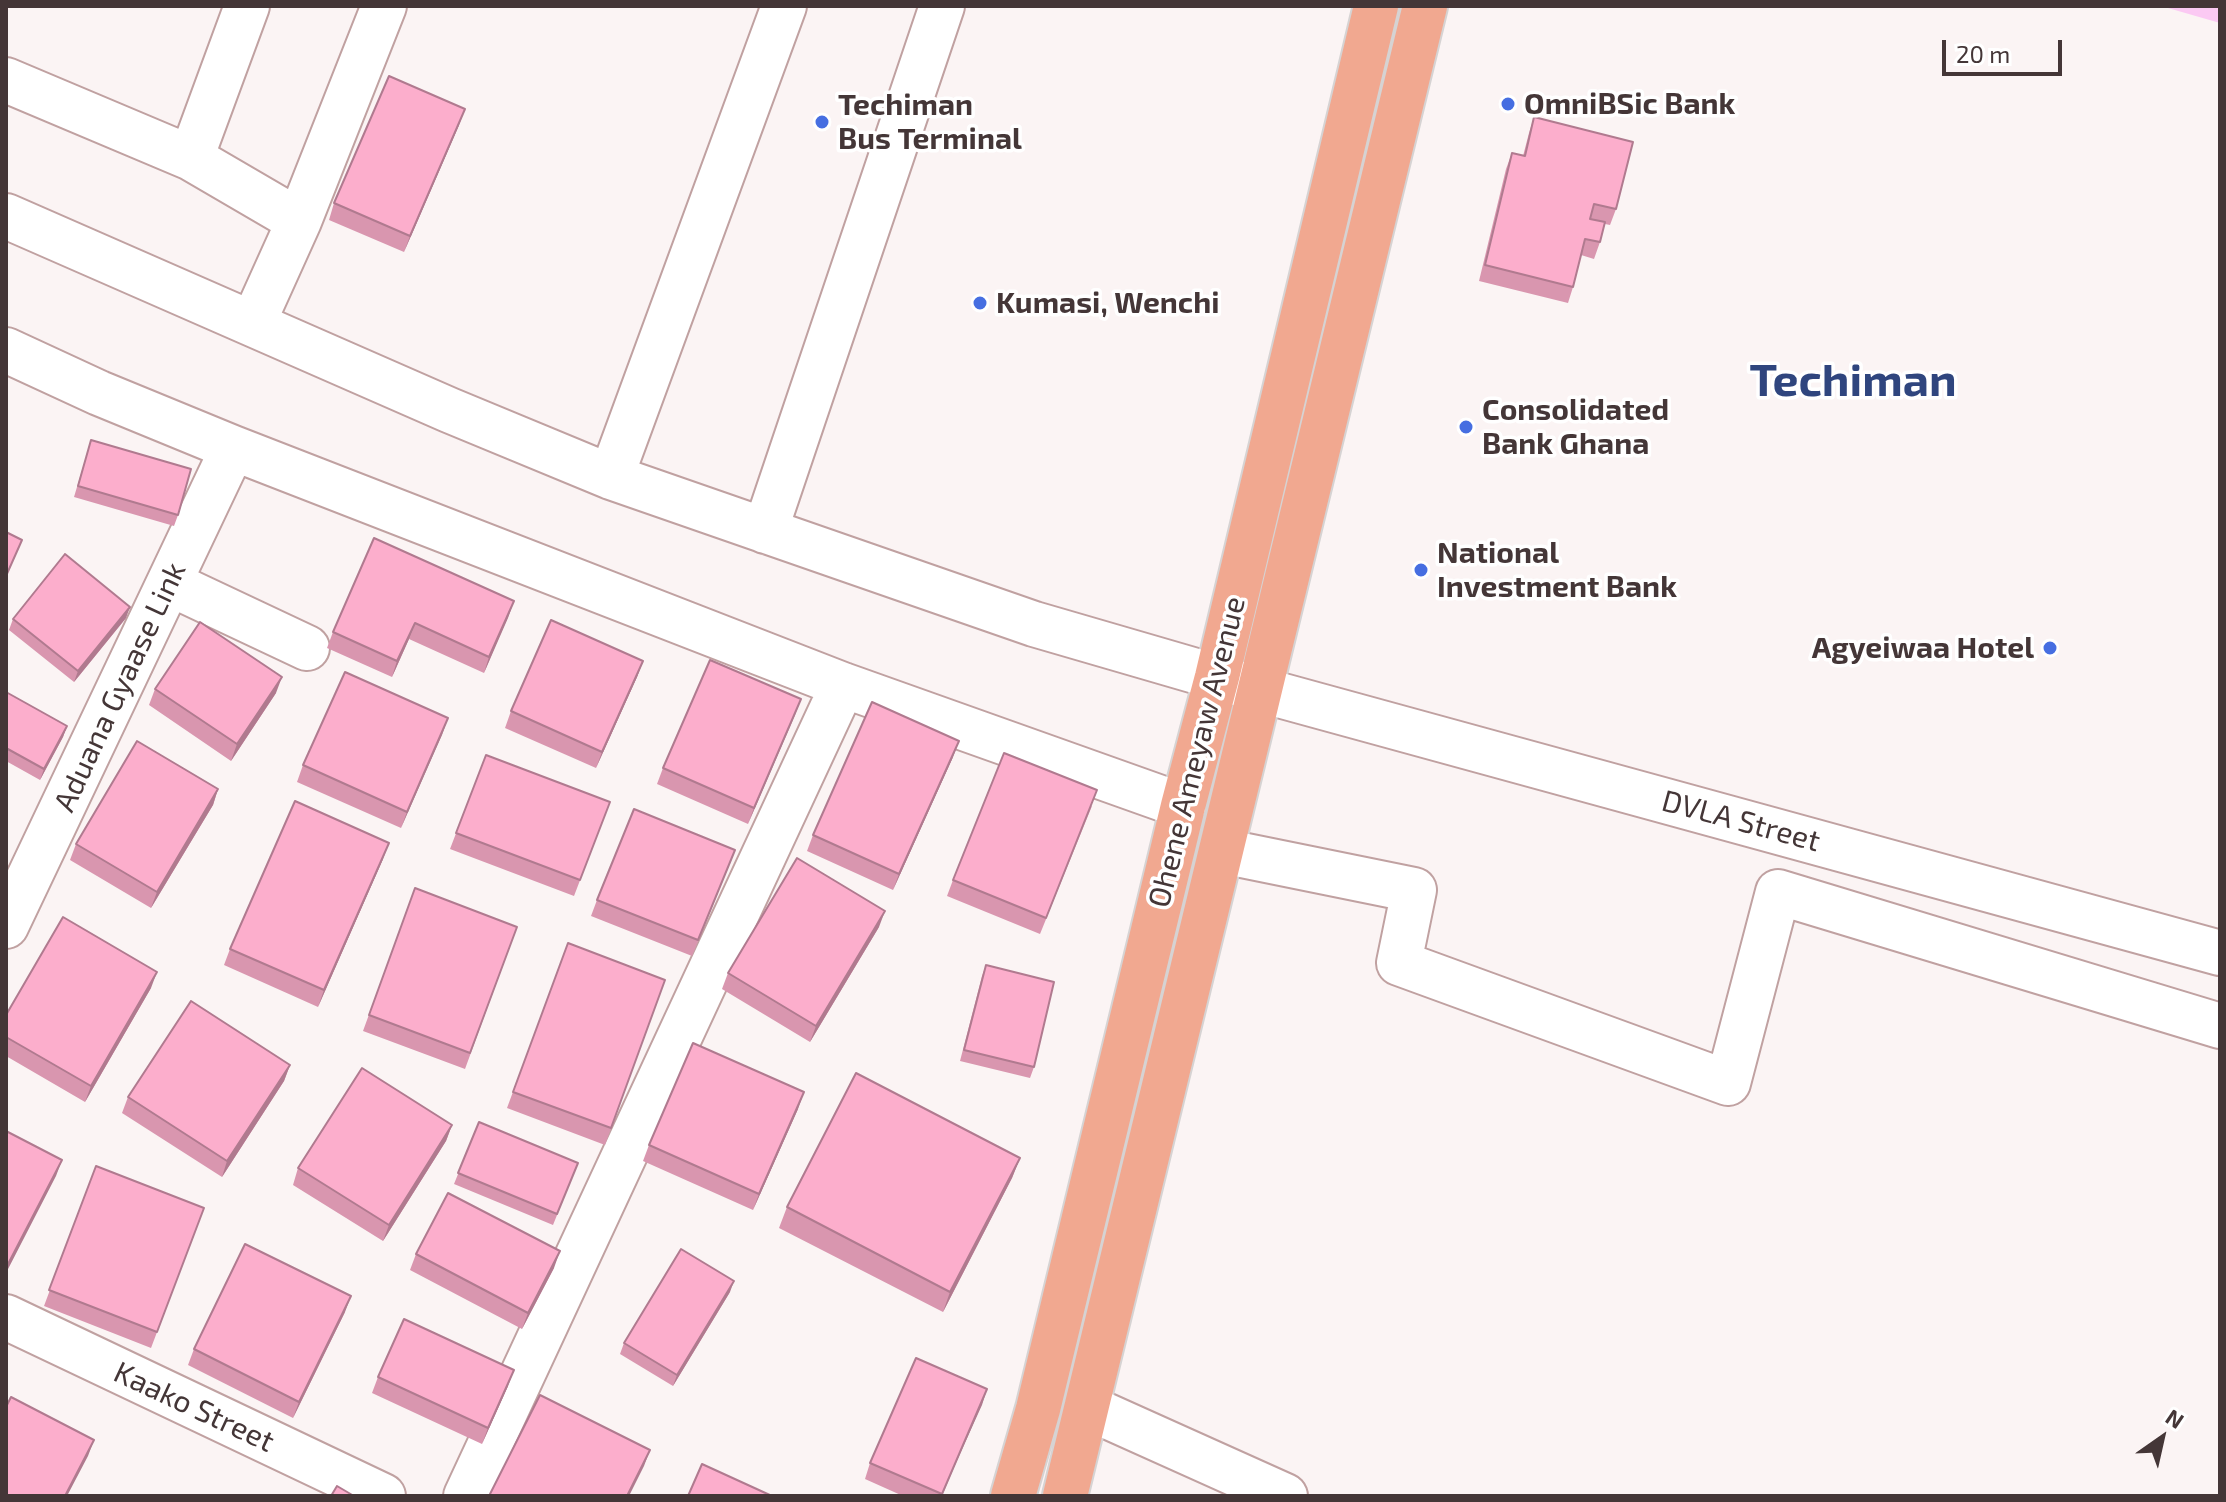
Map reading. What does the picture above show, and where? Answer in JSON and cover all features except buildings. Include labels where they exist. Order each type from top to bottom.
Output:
[{"type":"highway","name":"Ohene Ameyaw Avenue","points":[[1013,1496],[1038,1409],[1217,677],[1376,6]]},
{"type":"highway","name":"Ohene Ameyaw Avenue","points":[[1065,1496],[1425,6]]},
{"type":"highway","points":[[1335,182],[1380,197]]},
{"type":"street","points":[[191,158],[247,6]]},
{"type":"street","points":[[253,323],[299,221],[384,6]]},
{"type":"street","points":[[611,477],[784,6]]},
{"type":"street","points":[[765,531],[942,6]]},
{"type":"street","points":[[6,80],[191,158],[299,221]]},
{"type":"street","name":"DVLA Street","points":[[6,216],[449,410],[611,477],[1034,624],[1261,690],[2220,953]]},
{"type":"street","points":[[6,350],[99,393],[233,448],[843,685],[1183,806]]},
{"type":"street","name":"Aduana Gyaase Link","points":[[6,926],[233,448]]},
{"type":"street","points":[[169,583],[307,648]]},
{"type":"street","points":[[466,1496],[843,685]]},
{"type":"street","points":[[1222,851],[1414,890],[1399,963],[1728,1083],[1778,892],[2220,1026]]},
{"type":"street","name":"Kaako Street","points":[[6,1317],[383,1496]]},
{"type":"street","points":[[1087,1407],[1285,1496]]},
{"type":"shaded area","points":[[2161,6],[2220,6],[2220,23]]},
{"type":"place","name":"OmniBSic Bank","points":[[1508,104]]},
{"type":"place","name":"Techiman Bus Terminal","points":[[822,122]]},
{"type":"place","name":"Kumasi, Wenchi","points":[[980,303]]},
{"type":"place","name":"Consolidated Bank Ghana","points":[[1466,427]]},
{"type":"place","name":"National Investment Bank","points":[[1421,570]]},
{"type":"place","name":"Agyeiwaa Hotel","points":[[2050,648]]},
{"type":"district","name":"Techiman","points":[[1853,381]]}]
